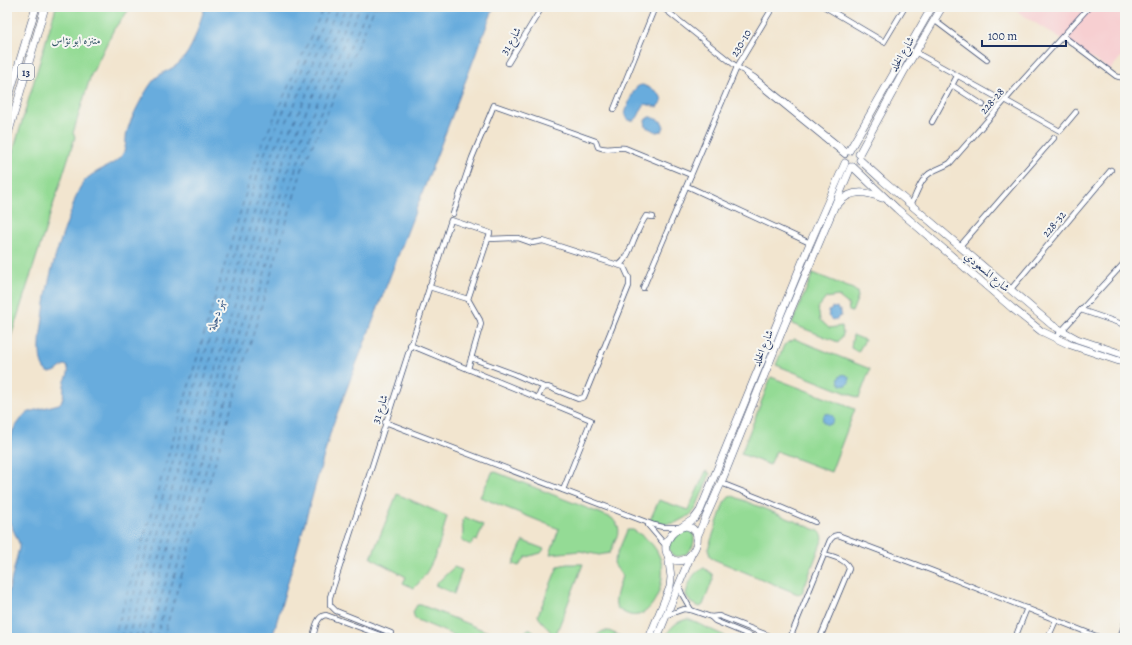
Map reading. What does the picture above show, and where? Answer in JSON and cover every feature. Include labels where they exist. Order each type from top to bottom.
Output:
[{"type":"main road","name":"13","points":[[7,103],[36,7]]},
{"type":"main road","name":"13","points":[[7,138],[45,7]]},
{"type":"main road","name":"شارع الخلد","points":[[847,153],[932,7]]},
{"type":"main road","name":"شارع الخلد","points":[[859,157],[915,52],[942,7]]},
{"type":"main road","points":[[854,151],[859,157],[858,165],[849,166],[844,159],[847,153],[854,151]]},
{"type":"main road","name":"شارع المسعودي","points":[[859,157],[911,205],[1061,331],[1086,343],[1125,355]]},
{"type":"main road","name":"شارع الخلد","points":[[697,537],[721,483],[784,326],[834,209],[849,166]]},
{"type":"main road","name":"شارع الخلد","points":[[681,527],[691,522],[700,511],[810,243],[849,166]]},
{"type":"main road","name":"شارع المسعودي","points":[[849,166],[1012,308],[1041,331],[1079,349],[1125,363]]},
{"type":"main road","points":[[834,209],[847,196],[860,192],[875,195],[888,201]]},
{"type":"main road","points":[[649,638],[670,587],[671,577],[666,546],[670,536],[681,527],[691,528],[696,533],[696,545],[657,638]]},
{"type":"main road","points":[[668,554],[672,559],[678,560],[684,559],[691,554]]},
{"type":"street","name":"شارع 31","points":[[508,64],[542,7]]},
{"type":"street","points":[[614,108],[655,7]]},
{"type":"street","points":[[662,7],[737,68],[754,77],[847,153]]},
{"type":"street","name":"230-10","points":[[643,288],[737,68],[773,7]]},
{"type":"street","points":[[825,7],[884,42],[905,7]]},
{"type":"street","name":"228-28","points":[[911,205],[925,179],[931,172],[943,168],[950,163],[1089,7]]},
{"type":"street","points":[[934,20],[987,60]]},
{"type":"street","points":[[1063,36],[1116,76],[1120,78],[1125,75]]},
{"type":"street","points":[[915,52],[996,97]]},
{"type":"street","points":[[932,122],[957,76]]},
{"type":"street","points":[[952,85],[983,105]]},
{"type":"street","points":[[1005,100],[1060,131],[1076,112]]},
{"type":"street","points":[[453,214],[472,158],[494,105],[596,141],[598,148],[605,150],[625,148],[691,176]]},
{"type":"street","points":[[960,246],[1054,138]]},
{"type":"street","name":"228-32","points":[[1011,289],[1111,170]]},
{"type":"street","points":[[687,186],[810,243]]},
{"type":"street","points":[[619,265],[623,262],[646,216],[653,217]]},
{"type":"street","name":"شارع 31","points":[[391,633],[336,611],[330,605],[330,597],[451,220],[490,233],[488,239]]},
{"type":"street","points":[[468,299],[488,239],[518,238],[532,243],[543,241],[624,267],[629,278],[629,286],[584,397],[578,400],[471,358]]},
{"type":"street","points":[[1055,338],[1125,262]]},
{"type":"street","points":[[430,287],[468,299],[480,320],[481,324],[468,369]]},
{"type":"street","points":[[1081,310],[1125,324]]},
{"type":"street","points":[[410,346],[590,420],[563,490]]},
{"type":"street","points":[[538,398],[544,387]]},
{"type":"street","points":[[385,422],[658,527],[681,527]]},
{"type":"street","points":[[721,483],[815,522]]},
{"type":"street","points":[[644,521],[654,530],[666,546]]},
{"type":"street","points":[[790,638],[832,538],[836,535],[840,535],[1101,638]]},
{"type":"street","points":[[820,638],[848,569],[848,565],[845,562],[825,554]]},
{"type":"street","points":[[679,586],[691,610]]},
{"type":"street","points":[[1015,638],[1027,608]]},
{"type":"street","points":[[667,615],[684,610],[691,610],[711,616],[719,616],[775,638]]},
{"type":"street","points":[[313,638],[319,618],[322,615],[326,615],[388,638]]},
{"type":"street","points":[[711,616],[715,621],[756,638]]},
{"type":"street","points":[[1048,638],[1056,620]]},
{"type":"street","points":[[1120,638],[1125,623]]},
{"type":"shaded area","points":[[1010,7],[1125,7],[1125,52],[1110,70]]},
{"type":"green space","name":"متنزه ابو نؤاس","points":[[56,7],[131,7],[114,29],[91,75],[73,133],[75,137],[7,349],[7,172]]},
{"type":"green space","points":[[813,273],[857,292],[858,297],[852,312],[849,311],[848,304],[838,296],[826,298],[818,308],[820,320],[829,328],[842,326],[843,335],[838,342],[792,324]]},
{"type":"green space","points":[[853,335],[865,340],[858,352],[851,348]]},
{"type":"green space","points":[[795,339],[870,369],[859,398],[776,365],[784,345]]},
{"type":"green space","points":[[771,377],[855,409],[831,472],[776,451],[770,465],[741,454]]},
{"type":"green space","points":[[493,471],[612,518],[618,526],[619,531],[610,553],[599,555],[580,551],[550,554],[559,529],[480,497]]},
{"type":"green space","points":[[706,471],[710,474],[695,510],[690,515],[675,523],[664,524],[650,520],[659,500],[688,510]]},
{"type":"green space","points":[[397,494],[447,516],[439,545],[431,564],[427,572],[414,588],[403,583],[406,577],[371,558]]},
{"type":"green space","points":[[733,496],[819,531],[822,534],[823,538],[802,593],[798,594],[713,559],[710,556],[708,549],[724,503],[729,497]]},
{"type":"green space","points":[[465,517],[483,525],[477,541],[474,540],[471,545],[462,541],[462,520]]},
{"type":"green space","points":[[687,529],[691,531],[693,535],[694,541],[692,547],[685,554],[680,556],[672,554],[669,551],[669,545],[674,534]]},
{"type":"green space","points":[[627,530],[633,530],[649,541],[658,553],[662,566],[662,577],[656,598],[650,607],[643,613],[635,615],[619,610],[616,602],[622,575],[615,566],[614,562]]},
{"type":"green space","points":[[523,541],[544,549],[541,553],[526,557],[519,566],[513,564]]},
{"type":"green space","points":[[567,564],[583,564],[555,637],[538,615],[558,566]]},
{"type":"green space","points":[[454,567],[462,570],[454,594],[435,585]]},
{"type":"green space","points":[[704,568],[712,574],[713,579],[703,605],[700,607],[691,603],[686,595],[694,575]]},
{"type":"green space","points":[[417,605],[421,605],[503,638],[460,638],[415,619],[413,612]]},
{"type":"green space","points":[[688,619],[725,636],[724,638],[665,638],[674,625],[680,621]]},
{"type":"green space","points":[[528,629],[531,629],[538,638],[523,638],[524,633]]},
{"type":"green space","points":[[603,631],[609,631],[625,638],[596,638],[597,635]]},
{"type":"water","name":"نهر دجلة","points":[[205,7],[494,7],[332,427],[272,638],[7,638],[7,598],[19,543],[7,516],[7,456],[13,430],[25,414],[59,404],[61,402],[68,373],[67,366],[64,365],[54,372],[48,372],[44,369],[40,357],[41,336],[46,300],[56,255],[75,198],[83,183],[92,175],[114,163],[122,155],[125,149],[126,135],[129,126],[142,98],[156,78],[178,64],[188,52],[192,45]]},
{"type":"water","points":[[643,85],[658,93],[662,101],[657,107],[645,104],[637,118],[634,120],[628,120],[625,115],[633,93],[637,87]]},
{"type":"water","points":[[649,117],[662,122],[664,127],[662,131],[657,132],[646,127],[645,120]]},
{"type":"water","points":[[832,307],[837,307],[838,310],[841,311],[841,316],[838,317],[837,320],[832,320],[828,316],[828,311],[831,310]]},
{"type":"water","points":[[844,374],[848,376],[850,380],[848,384],[844,386],[840,384],[838,380],[840,376]]},
{"type":"water","points":[[828,413],[832,415],[834,419],[832,423],[828,425],[824,423],[822,419],[824,415]]},
{"type":"ferry route","points":[[114,638],[257,156],[324,7]]},
{"type":"ferry route","points":[[121,638],[263,157],[330,7]]},
{"type":"ferry route","points":[[128,638],[270,159],[338,7]]},
{"type":"ferry route","points":[[136,638],[277,160],[346,7]]},
{"type":"ferry route","points":[[142,638],[283,162],[353,7]]},
{"type":"ferry route","points":[[149,638],[290,163],[360,7]]},
{"type":"ferry route","points":[[156,638],[297,164],[368,7]]},
{"type":"ferry route","points":[[163,638],[303,166],[375,7]]}]
